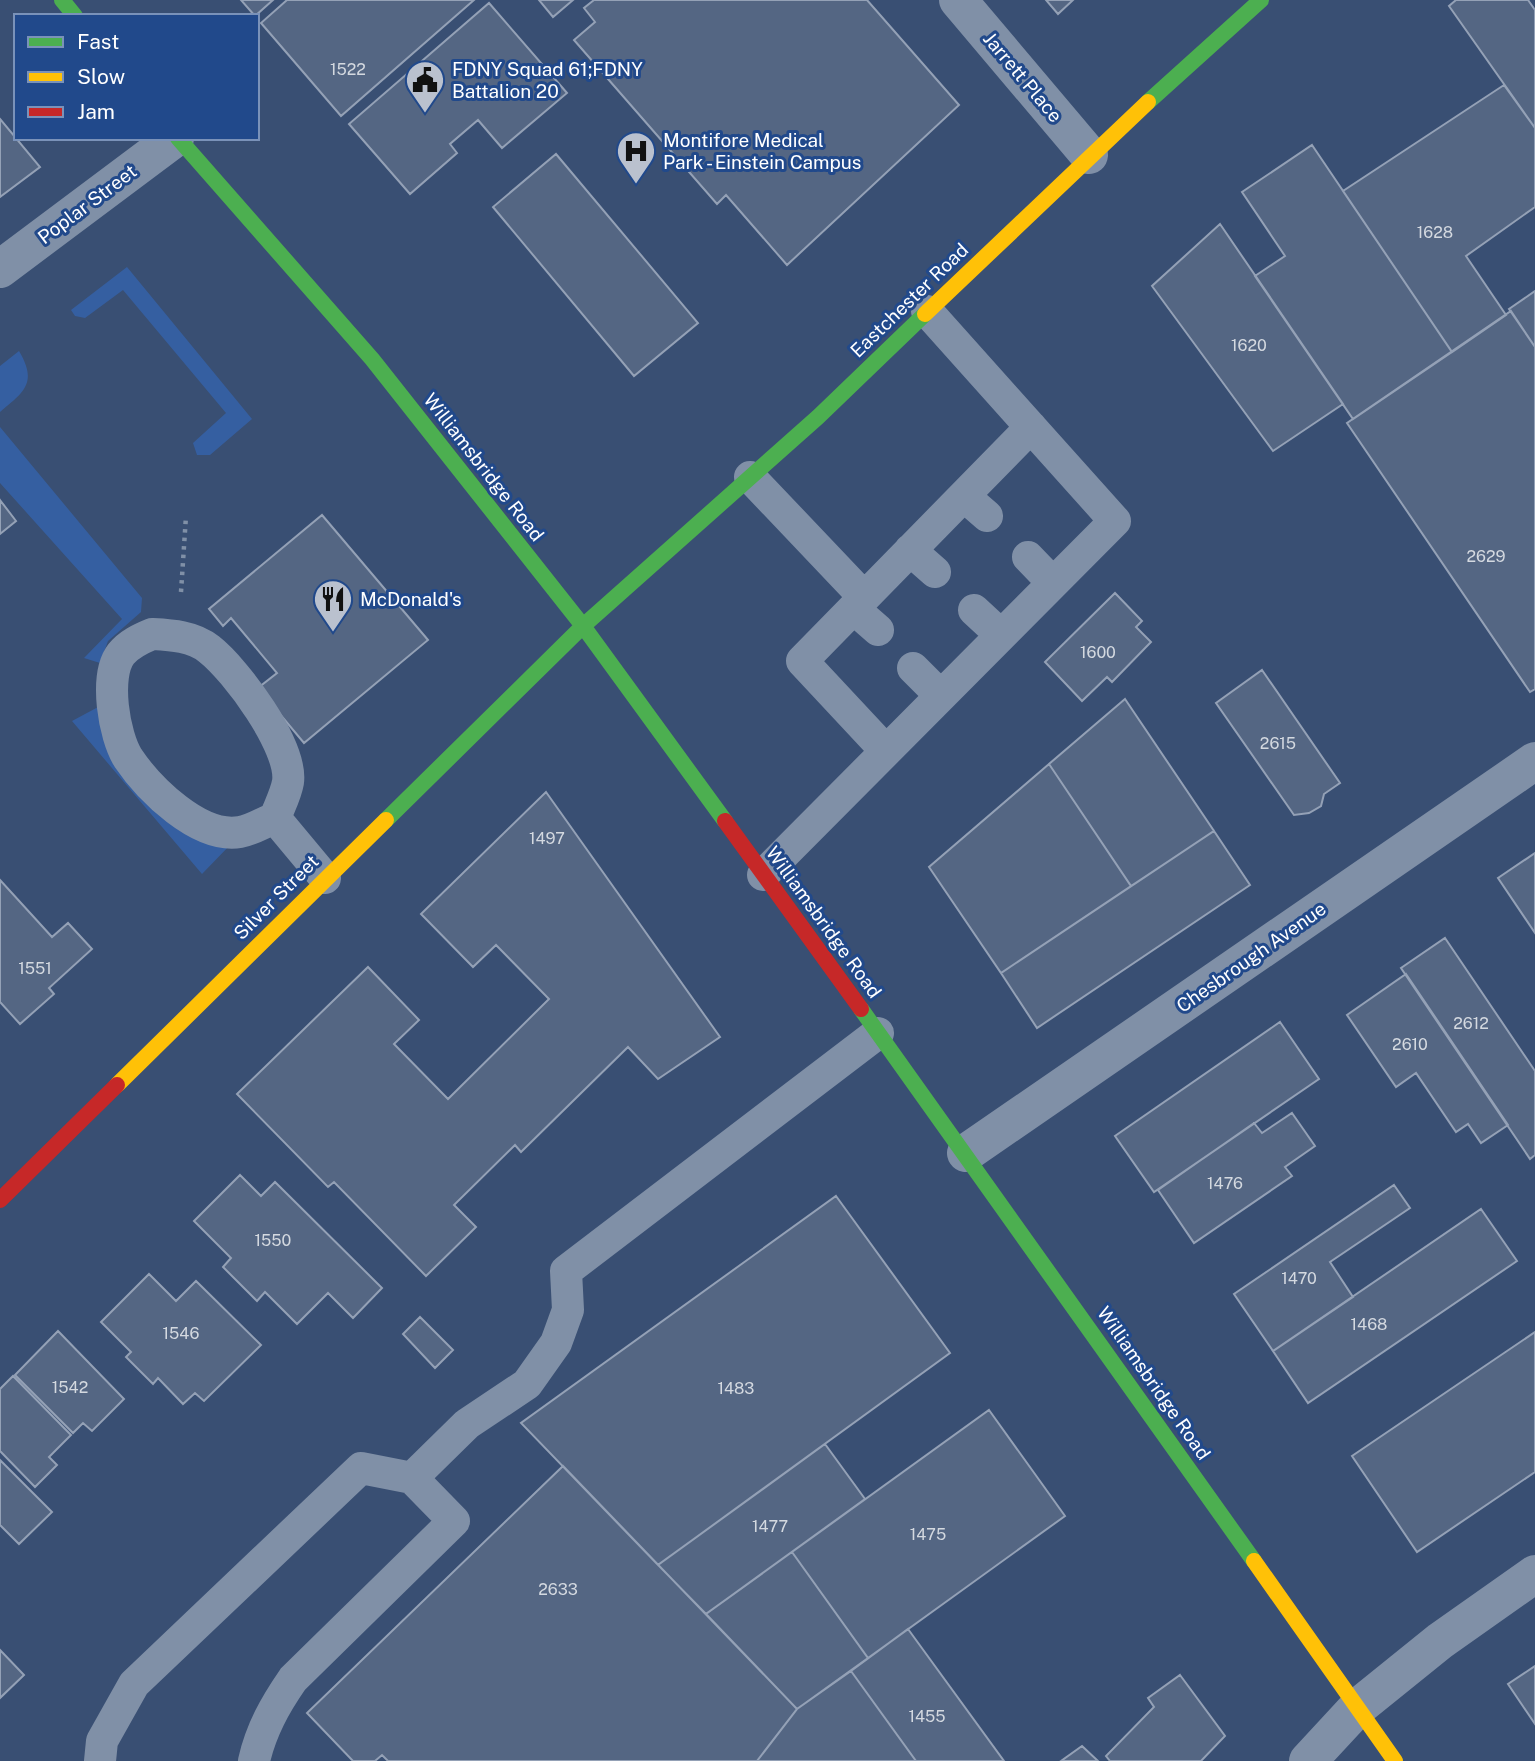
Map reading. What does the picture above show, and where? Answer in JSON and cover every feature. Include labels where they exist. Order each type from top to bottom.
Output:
[{"type":"main road","points":[[62,0],[73,14]]},
{"type":"main road","name":"Eastchester Road","points":[[583,626],[750,477],[1089,155],[1261,0]]},
{"type":"main road","name":"Williamsbridge Road","points":[[178,140],[372,359],[583,626],[966,1153],[1395,1761]]},
{"type":"main road","name":"Silver Street","points":[[0,1200],[325,877],[583,626]]},
{"type":"street","name":"Jarrett Place","points":[[958,0],[1089,155]]},
{"type":"street","name":"Poplar Street","points":[[0,269],[173,140]]},
{"type":"street","name":"Chesbrough Avenue","points":[[966,1153],[1535,761]]},
{"type":"street","points":[[1308,1761],[1357,1709],[1440,1641],[1535,1574]]},
{"type":"lane","points":[[763,875],[1115,521],[927,311]]},
{"type":"lane","points":[[886,751],[802,661],[910,550],[975,506],[1031,426]]},
{"type":"lane","points":[[750,477],[859,603],[878,630]]},
{"type":"lane","points":[[910,550],[934,572]]},
{"type":"lane","points":[[1028,557],[1053,583]]},
{"type":"lane","points":[[974,610],[1001,635]]},
{"type":"lane","points":[[152,634],[177,635],[208,648],[271,726],[286,761],[288,782],[275,818],[239,832],[207,828],[175,808],[127,757],[112,704],[113,678],[119,656],[135,642],[152,634]]},
{"type":"lane","points":[[914,668],[941,696]]},
{"type":"lane","points":[[275,818],[325,877]]},
{"type":"lane","points":[[412,1478],[467,1424],[527,1384],[556,1343],[568,1310],[566,1271],[878,1033]]},
{"type":"lane","points":[[100,1761],[102,1741],[134,1684],[361,1468],[412,1478],[454,1521],[293,1679],[275,1705],[259,1740],[254,1761]]},
{"type":"path","points":[[177,635],[186,516]]},
{"type":"shaded area","points":[[127,267],[252,419],[210,455],[197,455],[193,443],[226,413],[123,290],[85,318],[75,316],[71,310]]},
{"type":"shaded area","points":[[19,351],[27,371],[26,386],[16,399],[0,412],[0,366]]},
{"type":"shaded area","points":[[0,427],[142,598],[141,612],[108,641],[100,663],[84,658],[122,619],[0,483]]},
{"type":"shaded area","points":[[100,706],[101,719],[232,843],[202,874],[72,721]]},
{"type":"building","points":[[241,0],[273,0],[257,14],[253,14]]},
{"type":"building","points":[[287,0],[474,0],[341,116],[261,23]]},
{"type":"building","points":[[539,0],[573,0],[553,17]]},
{"type":"building","points":[[594,0],[867,0],[959,105],[787,265],[726,195],[717,204],[574,40],[595,22],[584,8]]},
{"type":"building","points":[[1046,0],[1073,0],[1058,14]]},
{"type":"building","points":[[1456,0],[1528,0],[1535,10],[1535,128],[1449,6]]},
{"type":"building","points":[[489,3],[567,93],[502,148],[478,120],[450,144],[457,153],[410,194],[349,124]]},
{"type":"building","points":[[1504,85],[1535,128],[1535,207],[1466,256],[1506,315],[1452,352],[1343,191]]},
{"type":"building","points":[[0,119],[14,136],[14,140],[18,140],[40,167],[0,197]]},
{"type":"building","points":[[1312,145],[1452,352],[1353,419],[1255,276],[1285,256],[1242,192]]},
{"type":"building","points":[[556,154],[698,323],[634,376],[493,207]]},
{"type":"building","points":[[1220,224],[1343,404],[1273,451],[1152,286]]},
{"type":"building","points":[[1535,291],[1535,347],[1509,309]]},
{"type":"building","points":[[1511,311],[1535,347],[1535,689],[1530,692],[1347,423]]},
{"type":"building","points":[[0,500],[16,521],[0,534]]},
{"type":"building","name":"McDonald's","points":[[322,515],[428,640],[304,743],[258,688],[277,673],[231,618],[223,626],[209,609]]},
{"type":"building","points":[[1115,593],[1142,621],[1136,627],[1151,642],[1112,682],[1107,677],[1082,701],[1045,662]]},
{"type":"building","points":[[1262,670],[1340,783],[1324,794],[1321,806],[1309,813],[1294,815],[1216,703]]},
{"type":"building","points":[[1125,699],[1214,831],[1131,886],[1049,764]]},
{"type":"building","points":[[1049,764],[1131,886],[1001,973],[929,867]]},
{"type":"building","points":[[546,792],[720,1037],[658,1079],[628,1047],[521,1152],[515,1145],[454,1205],[476,1227],[426,1276],[334,1182],[328,1187],[237,1094],[368,967],[419,1020],[394,1044],[448,1099],[549,999],[496,945],[473,967],[421,914]]},
{"type":"building","points":[[1214,831],[1250,885],[1037,1028],[1001,973]]},
{"type":"building","points":[[1535,853],[1535,933],[1498,878]]},
{"type":"building","points":[[0,880],[52,937],[68,923],[92,949],[49,988],[54,994],[20,1024],[0,1002]]},
{"type":"building","points":[[1445,938],[1535,1071],[1535,1155],[1530,1159],[1401,968]]},
{"type":"building","points":[[1406,974],[1508,1125],[1481,1143],[1468,1124],[1456,1132],[1416,1073],[1396,1087],[1347,1015]]},
{"type":"building","points":[[1280,1022],[1319,1079],[1154,1192],[1115,1136]]},
{"type":"building","points":[[1292,1113],[1315,1146],[1285,1167],[1292,1176],[1194,1243],[1158,1190],[1254,1123],[1262,1133]]},
{"type":"building","points":[[240,1175],[261,1196],[275,1182],[382,1288],[353,1318],[328,1293],[297,1324],[265,1292],[257,1301],[223,1267],[231,1258],[194,1221]]},
{"type":"building","points":[[1394,1185],[1410,1208],[1330,1262],[1353,1297],[1273,1351],[1234,1294]]},
{"type":"building","points":[[836,1196],[950,1353],[658,1565],[521,1423]]},
{"type":"building","points":[[1481,1209],[1517,1261],[1308,1403],[1273,1351]]},
{"type":"building","points":[[149,1274],[176,1301],[196,1281],[261,1345],[204,1401],[195,1393],[183,1404],[158,1378],[153,1384],[126,1357],[131,1352],[101,1322]]},
{"type":"building","points":[[420,1317],[453,1350],[435,1368],[403,1334]]},
{"type":"building","points":[[58,1331],[124,1399],[92,1431],[83,1423],[73,1433],[15,1375]]},
{"type":"building","points":[[1535,1332],[1535,1472],[1417,1552],[1352,1456]]},
{"type":"building","points":[[13,1376],[71,1435],[49,1457],[57,1465],[35,1487],[0,1451],[0,1389]]},
{"type":"building","points":[[989,1410],[1065,1516],[868,1658],[792,1552]]},
{"type":"building","points":[[825,1444],[865,1499],[706,1614],[658,1565]]},
{"type":"building","points":[[0,1460],[52,1512],[19,1544],[0,1525]]},
{"type":"building","points":[[563,1466],[797,1709],[757,1761],[388,1761],[382,1755],[375,1761],[353,1761],[307,1713]]},
{"type":"building","points":[[792,1552],[868,1658],[797,1709],[706,1614]]},
{"type":"building","points":[[908,1629],[1004,1761],[916,1761],[851,1671]]},
{"type":"building","points":[[0,1650],[24,1675],[0,1698]]},
{"type":"building","points":[[1535,1666],[1535,1724],[1508,1684]]},
{"type":"building","points":[[851,1671],[916,1761],[757,1761],[797,1709]]},
{"type":"building","points":[[1180,1675],[1225,1736],[1201,1761],[1110,1761],[1106,1756],[1154,1707],[1148,1698]]},
{"type":"building","points":[[1082,1746],[1098,1761],[1061,1761]]},
{"type":"traffic: fast","points":[[62,0],[73,14]]},
{"type":"traffic: fast","points":[[1148,102],[1261,0]]},
{"type":"traffic: fast","points":[[180,140],[372,359],[583,626],[725,821]]},
{"type":"traffic: fast","points":[[386,820],[583,626],[818,417],[925,314]]},
{"type":"traffic: fast","points":[[861,1009],[1254,1561]]},
{"type":"traffic: slow","points":[[925,314],[1148,102]]},
{"type":"traffic: slow","points":[[117,1085],[386,820]]},
{"type":"traffic: slow","points":[[1254,1561],[1395,1761]]},
{"type":"traffic: jam","points":[[725,821],[861,1009]]},
{"type":"traffic: jam","points":[[0,1200],[117,1085]]},
{"type":"place","name":"FDNY Squad 61;FDNY Battalion 20","points":[[425,114]]},
{"type":"place","name":"Montifore Medical Park - Einstein Campus","points":[[636,185]]},
{"type":"place","name":"McDonald's","points":[[333,633]]}]
